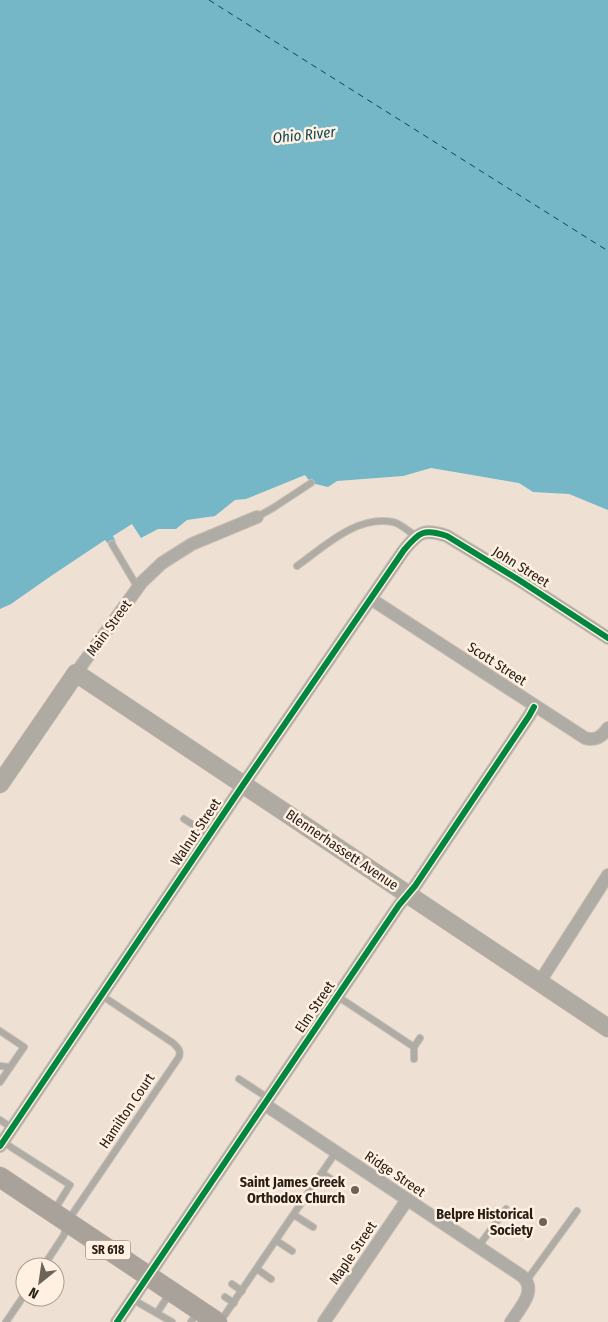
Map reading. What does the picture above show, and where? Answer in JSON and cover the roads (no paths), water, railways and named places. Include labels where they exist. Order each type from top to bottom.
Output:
[{"type":"main road","name":"SR 618","points":[[0,1177],[171,1292],[195,1316],[217,1322]]},
{"type":"street","name":"Main Street","points":[[0,784],[76,673],[150,573],[176,553],[192,544],[257,517]]},
{"type":"street","name":"John Street","points":[[416,536],[424,532],[447,536],[608,638]]},
{"type":"street","name":"Walnut Street","points":[[1,1144],[243,785],[404,550],[416,536]]},
{"type":"street","name":"Scott Street","points":[[371,599],[534,707],[585,738],[600,737],[608,728]]},
{"type":"street","name":"Blennerhassett Avenue","points":[[76,673],[608,1028]]},
{"type":"street","name":"Elm Street","points":[[117,1322],[337,996],[415,886],[534,707]]},
{"type":"street","points":[[539,982],[608,875]]},
{"type":"street","name":"Ridge Street","points":[[266,1101],[336,1152],[478,1247],[528,1284]]},
{"type":"street","name":"Maple Street","points":[[324,1322],[407,1200]]},
{"type":"street","points":[[511,1322],[526,1300],[528,1284]]},
{"type":"lane","points":[[257,517],[311,483]]},
{"type":"lane","points":[[297,566],[344,532],[370,522],[394,522],[416,536]]},
{"type":"lane","points":[[112,544],[138,588]]},
{"type":"lane","points":[[184,819],[209,835]]},
{"type":"lane","name":"Hamilton Court","points":[[50,1257],[64,1235],[60,1217],[179,1058],[180,1052],[173,1043],[101,996]]},
{"type":"lane","points":[[337,996],[414,1047]]},
{"type":"lane","points":[[0,1032],[24,1047],[0,1082]]},
{"type":"lane","points":[[414,1059],[414,1047],[420,1038]]},
{"type":"lane","points":[[0,1066],[10,1067]]},
{"type":"lane","points":[[239,1079],[266,1101]]},
{"type":"lane","points":[[0,1120],[12,1128]]},
{"type":"lane","points":[[1,1144],[70,1185],[60,1217]]},
{"type":"lane","points":[[220,1322],[336,1152]]},
{"type":"lane","points":[[322,1173],[339,1184]]},
{"type":"lane","points":[[478,1247],[506,1209]]},
{"type":"lane","points":[[528,1284],[577,1211]]},
{"type":"lane","points":[[294,1215],[313,1227]]},
{"type":"lane","points":[[276,1241],[292,1251]]},
{"type":"lane","points":[[257,1269],[271,1279]]},
{"type":"lane","points":[[232,1284],[242,1291]]},
{"type":"lane","points":[[157,1313],[171,1292]]},
{"type":"lane","points":[[225,1297],[234,1303]]},
{"type":"lane","points":[[132,1300],[172,1322]]},
{"type":"lane","points":[[6,1322],[16,1307]]},
{"type":"water","name":"Ohio River","points":[[0,0],[608,0],[608,510],[569,494],[533,492],[519,483],[431,468],[403,476],[337,481],[328,487],[311,483],[305,475],[246,499],[235,500],[215,516],[187,520],[176,529],[158,529],[141,538],[132,524],[113,536],[116,542],[109,545],[105,540],[11,604],[0,609]]},
{"type":"place","name":"Saint James Greek Orthodox Church","points":[[355,1190]]},
{"type":"place","name":"Belpre Historical Society","points":[[543,1222]]}]
